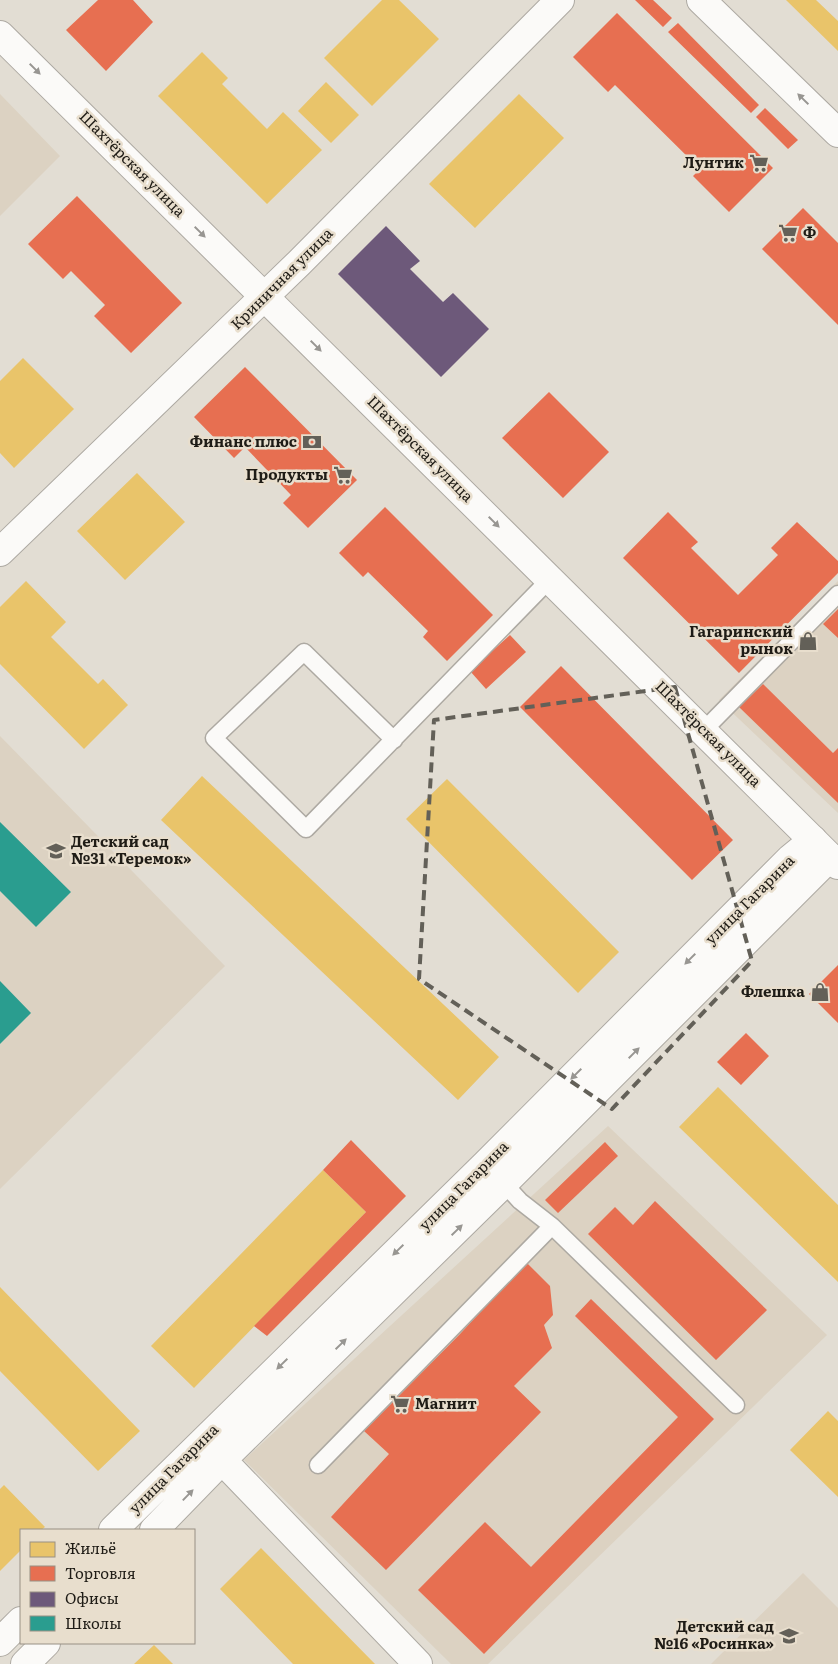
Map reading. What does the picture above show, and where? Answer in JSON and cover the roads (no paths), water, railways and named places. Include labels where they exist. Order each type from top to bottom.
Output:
[{"type":"street","name":"Криничная улица","points":[[0,552],[265,296],[560,0]]},
{"type":"street","points":[[701,0],[838,133]]},
{"type":"street","name":"Шахтёрская улица","points":[[0,35],[551,578],[827,854]]},
{"type":"street","name":"улица Гагарина","points":[[155,1529],[495,1174],[791,858],[827,854]]},
{"type":"street","name":"улица Гагарина","points":[[114,1529],[495,1174]]},
{"type":"street","points":[[222,1460],[418,1664]]},
{"type":"street","points":[[0,1642],[20,1622]]},
{"type":"street","points":[[25,1664],[45,1644]]},
{"type":"lane","points":[[394,740],[304,652],[214,738],[306,829],[394,740],[551,578]]},
{"type":"lane","points":[[704,730],[838,594]]},
{"type":"lane","points":[[495,1174],[520,1201],[552,1226],[736,1405]]},
{"type":"lane","points":[[318,1466],[552,1226]]},
{"type":"place","name":"Лунтик","points":[[759,163]]},
{"type":"place","name":"Ф","points":[[788,233]]},
{"type":"place","name":"Финанс плюс","points":[[312,442]]},
{"type":"place","name":"Продукты","points":[[343,475]]},
{"type":"place","name":"Гагаринский рынок","points":[[808,641]]},
{"type":"place","name":"Детский сад №31 «Теремок»","points":[[56,851]]},
{"type":"place","name":"Флешка","points":[[820,992]]},
{"type":"place","name":"Магнит","points":[[400,1404]]},
{"type":"place","name":"Детский сад №16 «Росинка»","points":[[789,1636]]}]
